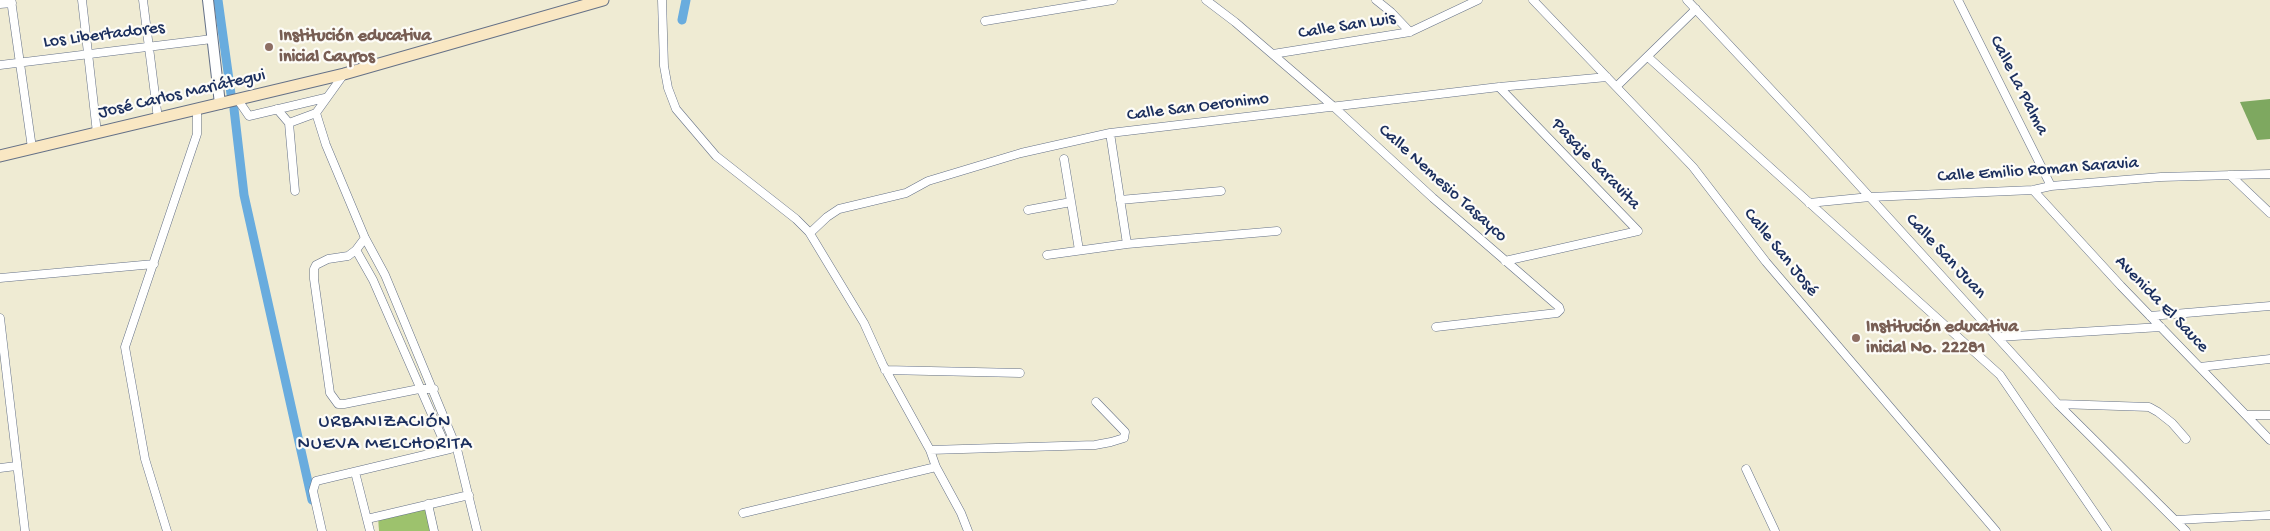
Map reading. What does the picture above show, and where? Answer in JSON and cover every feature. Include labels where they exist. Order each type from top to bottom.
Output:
[{"type":"main road","name":"José Carlos Mariátegui","points":[[0,156],[344,74],[603,0]]},
{"type":"street","points":[[82,0],[97,133]]},
{"type":"street","points":[[143,0],[158,119]]},
{"type":"street","points":[[208,0],[220,104]]},
{"type":"street","points":[[662,0],[664,66],[668,88],[676,109],[716,156],[796,219],[810,233],[864,323],[885,370],[930,450],[936,467],[961,513],[968,531]]},
{"type":"street","points":[[985,21],[1113,0]]},
{"type":"street","name":"Calle Nemesio Tasayco","points":[[1206,0],[1273,54],[1334,107],[1505,262],[1559,307],[1560,310],[1557,313],[1436,327]]},
{"type":"street","points":[[1376,0],[1391,12],[1410,32]]},
{"type":"street","name":"Calle San Luis","points":[[1273,54],[1410,32],[1478,0]]},
{"type":"street","name":"Calle San José","points":[[1534,0],[1618,86],[1693,168],[1766,262],[1996,531]]},
{"type":"street","name":"Calle San Juan","points":[[1686,0],[1870,197],[2058,404],[2186,531]]},
{"type":"street","name":"Calle La Palma","points":[[1958,0],[2051,186]]},
{"type":"street","points":[[0,4],[11,1],[32,148]]},
{"type":"street","points":[[1618,86],[1696,9]]},
{"type":"street","name":"Los Libertadores","points":[[0,65],[212,39]]},
{"type":"street","points":[[1648,57],[2000,376],[2108,531]]},
{"type":"street","points":[[289,123],[316,113],[344,74]]},
{"type":"street","name":"Calle San Oeronimo","points":[[810,233],[839,209],[906,193],[928,181],[1021,153],[1110,133],[1499,87],[1608,77]]},
{"type":"street","name":"Pasaje Saravita","points":[[1499,87],[1638,231],[1505,262]]},
{"type":"street","points":[[238,100],[249,116],[325,98]]},
{"type":"street","points":[[277,109],[289,123],[294,191]]},
{"type":"street","points":[[167,531],[145,459],[125,356],[126,339],[154,264],[197,134],[197,110]]},
{"type":"street","points":[[316,113],[326,145],[365,238],[385,275],[434,389],[457,449],[477,531]]},
{"type":"street","points":[[1110,133],[1127,244]]},
{"type":"street","points":[[1064,159],[1079,250]]},
{"type":"street","name":"Calle Emilio Roman Saravia","points":[[1809,203],[1870,197],[2033,190],[2051,186],[2161,177],[2270,174]]},
{"type":"street","points":[[2230,175],[2270,213]]},
{"type":"street","name":"Avenida El Sauce","points":[[2033,190],[2150,316],[2270,440]]},
{"type":"street","points":[[1120,200],[1221,191]]},
{"type":"street","points":[[1028,210],[1071,202]]},
{"type":"street","points":[[1047,255],[1127,244],[1277,231]]},
{"type":"street","points":[[365,238],[356,250],[348,256],[328,259],[316,265],[314,269],[330,393],[338,404],[344,404],[419,389],[434,389]]},
{"type":"street","points":[[356,250],[373,280],[419,389],[447,449]]},
{"type":"street","points":[[0,278],[154,264]]},
{"type":"street","points":[[2150,316],[2270,306]]},
{"type":"street","points":[[0,318],[24,531]]},
{"type":"street","points":[[1998,337],[2161,327]]},
{"type":"street","points":[[2200,368],[2270,360]]},
{"type":"street","points":[[885,370],[1020,373]]},
{"type":"street","points":[[930,450],[1095,445],[1122,439],[1125,432],[1096,402]]},
{"type":"street","points":[[2058,404],[2149,407],[2172,423],[2186,439]]},
{"type":"street","points":[[2246,415],[2270,415]]},
{"type":"street","points":[[322,531],[312,491],[314,483],[320,479],[447,449],[457,449]]},
{"type":"street","points":[[0,468],[16,466]]},
{"type":"street","points":[[743,513],[936,467]]},
{"type":"street","points":[[1746,469],[1775,531]]},
{"type":"street","points":[[355,472],[370,531]]},
{"type":"street","points":[[367,519],[469,495]]},
{"type":"street","points":[[428,504],[434,531]]},
{"type":"street","points":[[2176,520],[2270,515]]},
{"type":"green space","points":[[2270,99],[2270,139],[2257,140],[2240,102]]},
{"type":"green space","points":[[433,507],[438,531],[379,531],[378,517]]},
{"type":"waterway","points":[[218,0],[231,94]]},
{"type":"waterway","points":[[682,20],[686,0]]},
{"type":"waterway","points":[[234,109],[244,195],[312,500]]},
{"type":"place","name":"Institución educativa inicial Cayros","points":[[269,47]]},
{"type":"place","name":"Institución educativa inicial No. 22281","points":[[1856,338]]},
{"type":"district","name":"URBANIZACIÓN NUEVA MELCHORITA","points":[[385,434]]}]
